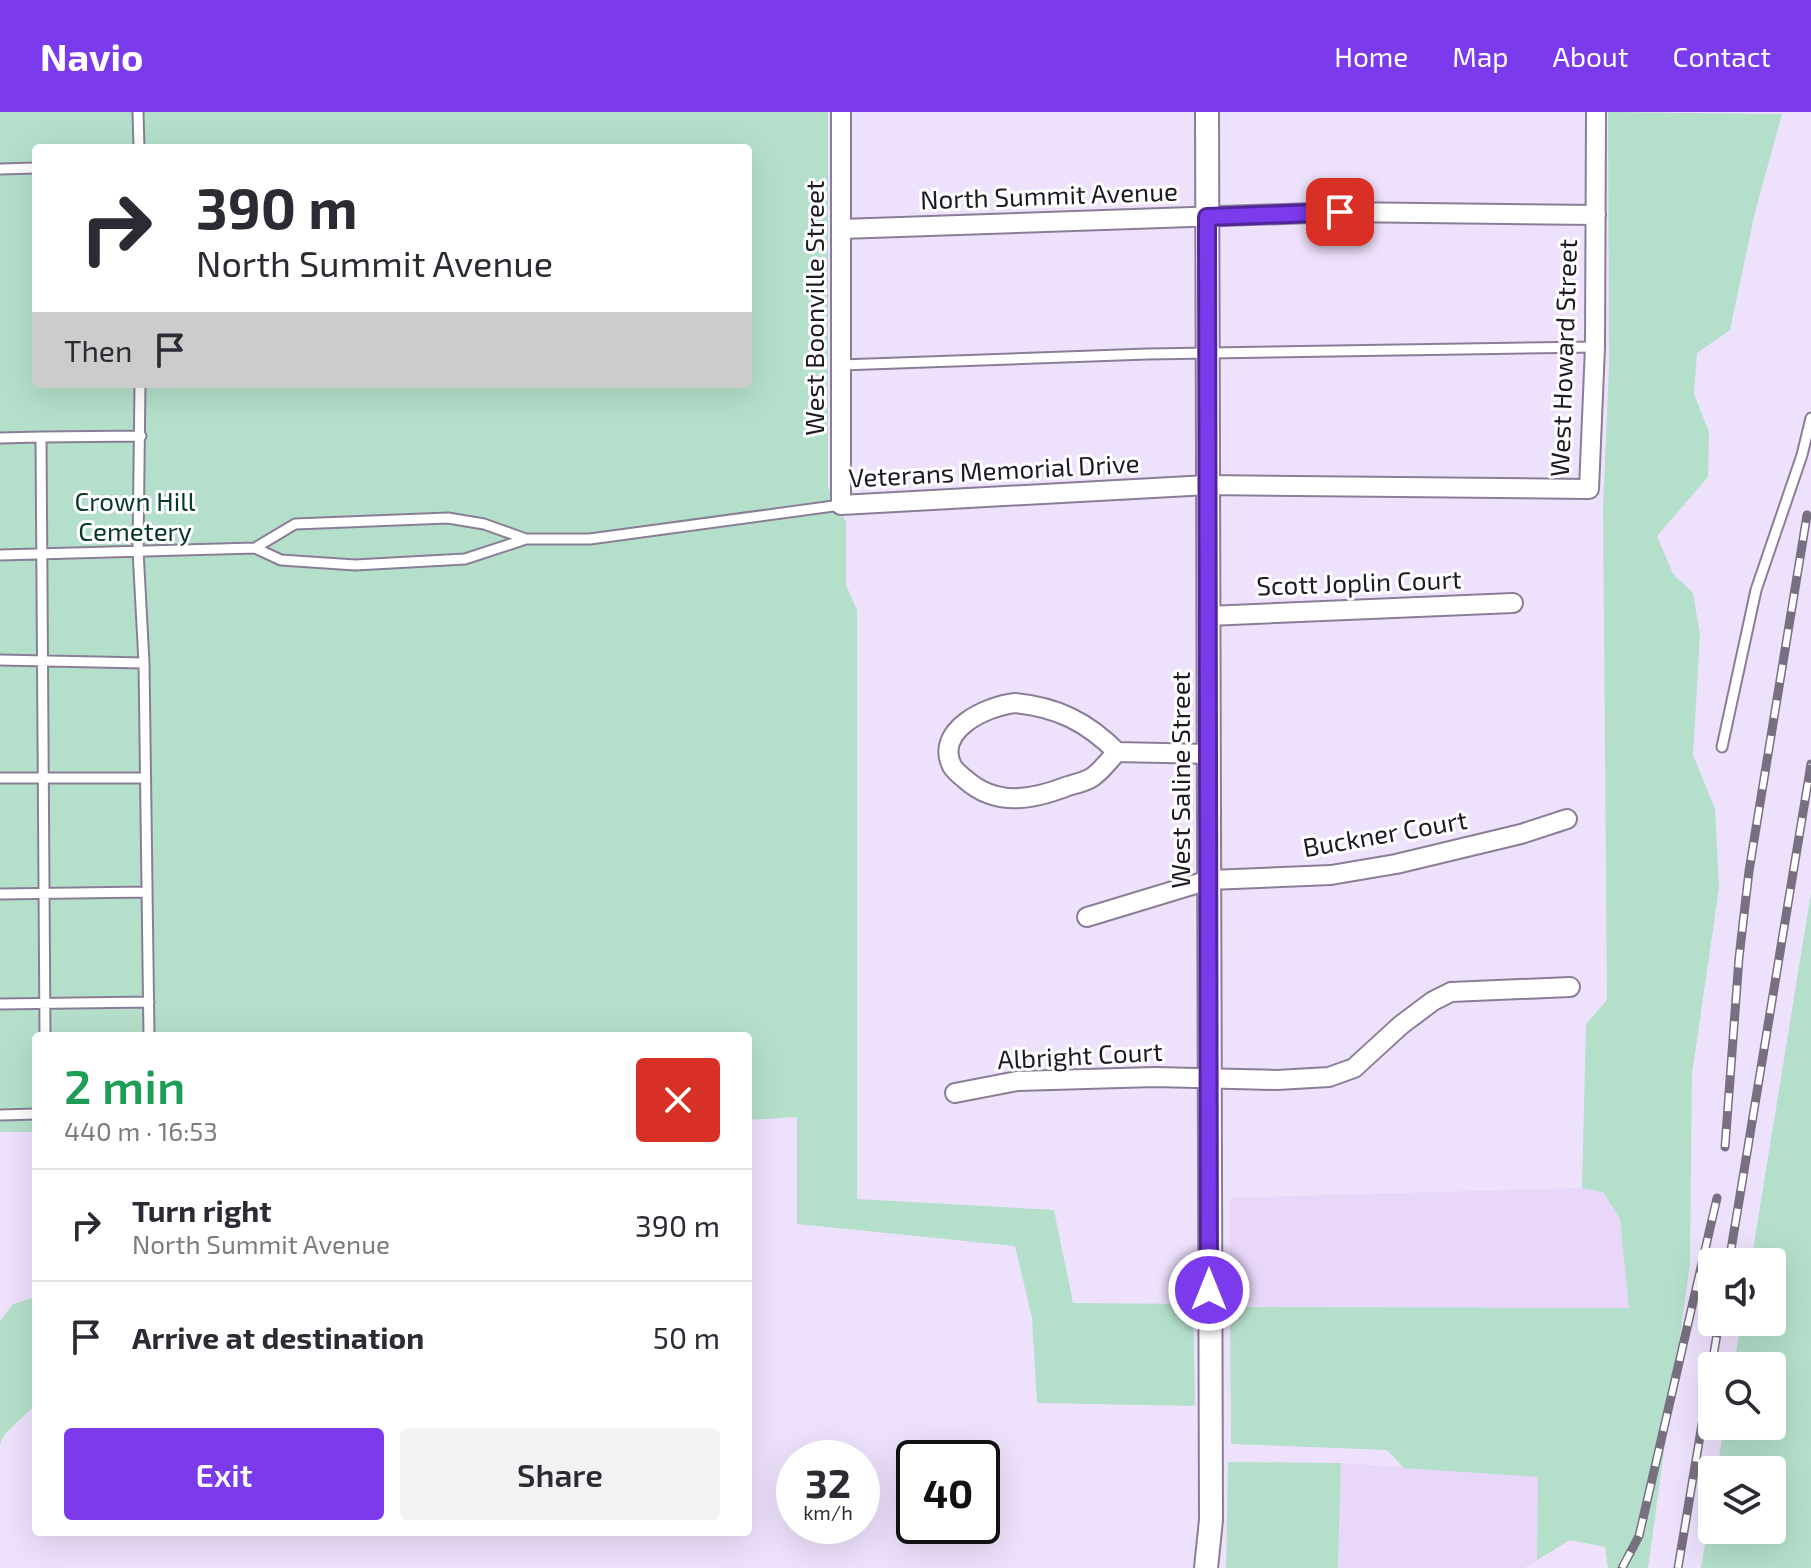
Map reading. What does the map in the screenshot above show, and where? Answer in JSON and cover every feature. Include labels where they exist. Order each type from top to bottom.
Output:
[{"type":"street","name":"West Boonville Street","points":[[841,112],[841,505]]},
{"type":"street","name":"West Saline Street","points":[[1206,1568],[1211,1520],[1207,112]]},
{"type":"street","name":"West Howard Street","points":[[1467,488],[1589,489],[1595,347],[1596,112]]},
{"type":"street","name":"North Summit Avenue","points":[[841,229],[1340,212],[1596,215]]},
{"type":"street","name":"Veterans Memorial Drive","points":[[841,505],[1208,485],[1467,488]]},
{"type":"street","name":"Scott Joplin Court","points":[[1208,616],[1513,603]]},
{"type":"street","points":[[1117,752],[1093,777],[1020,800],[998,798],[973,786],[953,769],[948,753],[955,735],[966,720],[995,705],[1015,703],[1041,705],[1065,713],[1097,732],[1117,752],[1209,754]]},
{"type":"street","name":"Buckner Court","points":[[1087,917],[1209,880],[1331,875],[1396,864],[1493,841],[1567,819]]},
{"type":"street","name":"Albright Court","points":[[955,1093],[1017,1081],[1329,1077],[1354,1068],[1401,1025],[1433,1001],[1451,992],[1570,987]]},
{"type":"lane","points":[[138,112],[139,144]]},
{"type":"lane","points":[[0,169],[32,168]]},
{"type":"lane","points":[[841,365],[1207,353],[1595,347]]},
{"type":"lane","points":[[140,388],[138,550],[144,663],[149,1032]]},
{"type":"lane","points":[[1722,747],[1756,590],[1802,455],[1811,418]]},
{"type":"lane","points":[[0,438],[141,436]]},
{"type":"lane","points":[[41,437],[45,1032]]},
{"type":"lane","name":"Veterans Memorial Drive","points":[[0,555],[255,548],[281,560],[355,565],[465,559],[526,539],[590,539],[841,505]]},
{"type":"lane","name":"Veterans Memorial Drive","points":[[255,548],[295,524],[448,518],[484,524],[526,539]]},
{"type":"lane","points":[[0,660],[144,663]]},
{"type":"lane","points":[[0,778],[145,778]]},
{"type":"lane","points":[[0,894],[147,892]]},
{"type":"lane","points":[[0,1004],[149,1002]]},
{"type":"lane","points":[[0,1115],[32,1114]]},
{"type":"shaded area","points":[[1582,1188],[1603,1191],[1620,1219],[1630,1309],[1230,1307],[1230,1198]]},
{"type":"shaded area","points":[[1341,1463],[1538,1477],[1537,1560],[1524,1568],[1338,1568]]},
{"type":"green space","name":"Crown Hill Cemetery","points":[[0,112],[828,112],[828,487],[846,522],[846,585],[857,610],[857,1199],[1054,1210],[1073,1303],[1193,1304],[1195,1406],[1037,1403],[1032,1318],[1015,1246],[797,1224],[797,1117],[752,1120],[752,1032],[32,1032],[32,1132],[0,1132]]},
{"type":"green space","points":[[1608,112],[1782,114],[1755,212],[1730,330],[1697,353],[1694,394],[1709,432],[1708,477],[1657,536],[1673,574],[1693,593],[1700,634],[1693,755],[1715,809],[1719,888],[1692,1074],[1690,1263],[1648,1568],[1608,1568],[1605,1547],[1570,1540],[1537,1560],[1538,1477],[1404,1468],[1387,1450],[1231,1444],[1230,1307],[1629,1308],[1620,1219],[1603,1192],[1582,1188],[1586,1024],[1607,1000],[1603,507],[1609,367]]},
{"type":"green space","points":[[1811,893],[1811,1568],[1701,1568],[1705,1544],[1786,1544],[1786,1456],[1719,1456],[1722,1440],[1786,1440],[1786,1352],[1736,1352],[1739,1336],[1786,1336],[1786,1248],[1753,1248]]},
{"type":"green space","points":[[32,1298],[32,1408],[4,1435],[0,1445],[0,1321],[13,1304]]},
{"type":"green space","points":[[1228,1462],[1341,1463],[1338,1568],[1226,1568]]},
{"type":"railway","points":[[1725,1147],[1739,958],[1749,871],[1807,515]]},
{"type":"railway","points":[[1731,1248],[1811,764]]},
{"type":"railway","points":[[1622,1568],[1639,1536],[1717,1198]]},
{"type":"railway","points":[[1678,1568],[1717,1336]]},
{"type":"route","points":[[1209,1290],[1207,217],[1340,212]]}]
